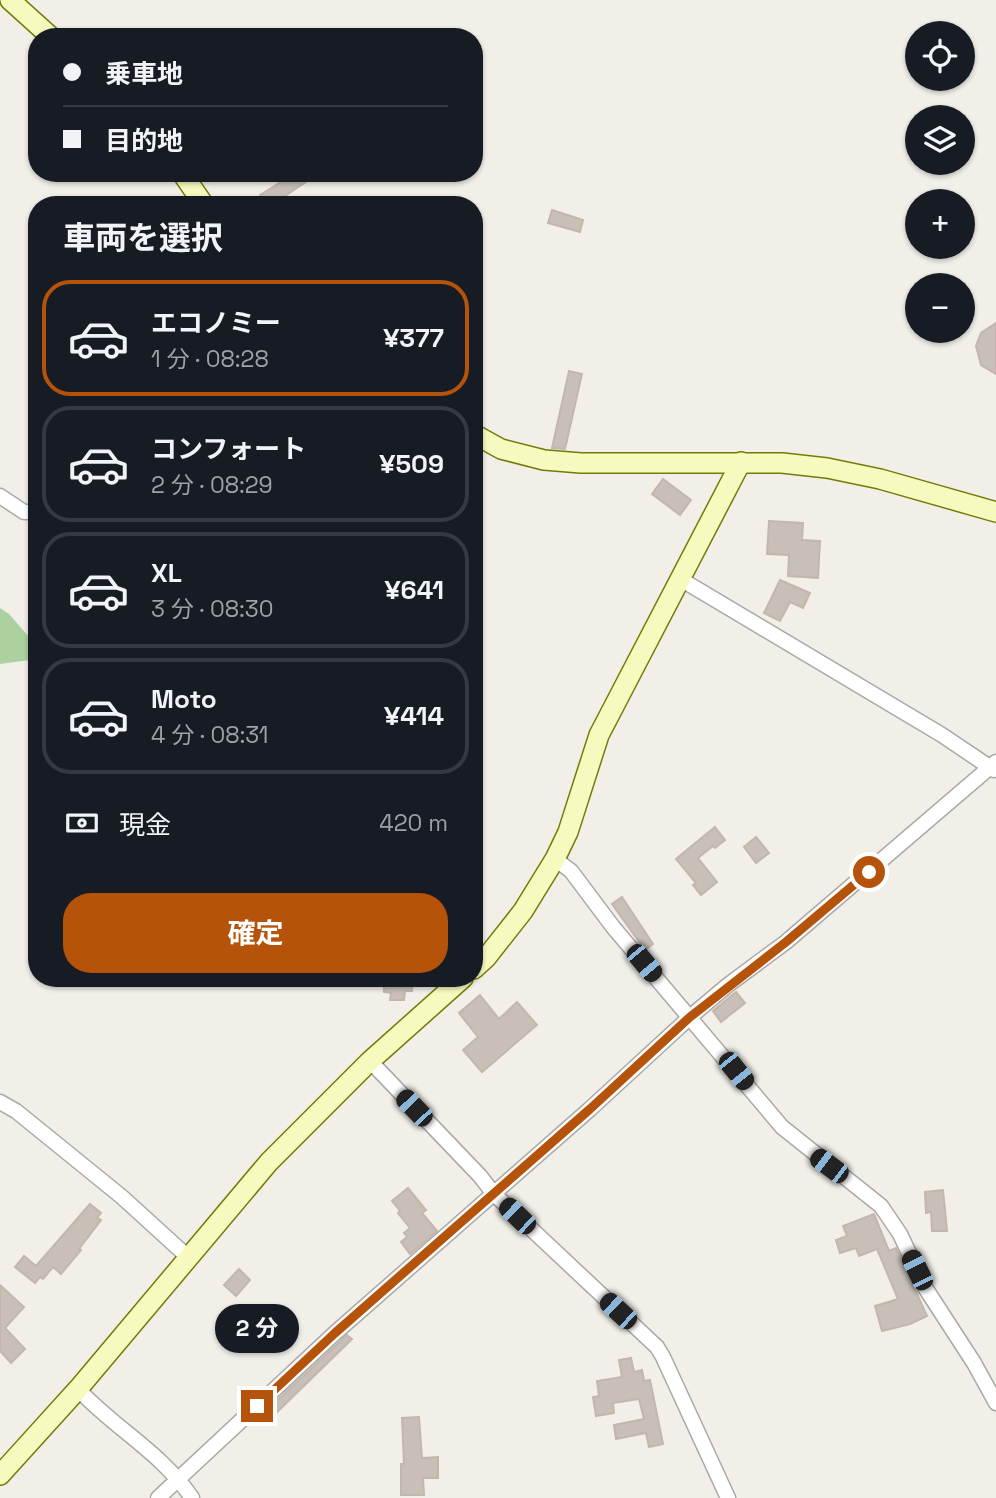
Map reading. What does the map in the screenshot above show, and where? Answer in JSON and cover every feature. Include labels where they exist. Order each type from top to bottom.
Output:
[{"type":"street","points":[[10,0],[41,28]]},
{"type":"street","points":[[483,440],[501,449],[544,460],[581,463],[782,463],[856,472],[996,512]]},
{"type":"street","points":[[483,960],[523,911],[555,859],[568,832],[599,735],[741,462]]},
{"type":"street","points":[[0,496],[28,512]]},
{"type":"street","points":[[158,1498],[335,1333],[690,1017],[786,942],[994,767],[681,580]]},
{"type":"street","points":[[555,859],[571,870],[614,927],[782,1127],[881,1206],[900,1234],[926,1289],[986,1382],[996,1403]]},
{"type":"street","points":[[0,1475],[78,1389],[269,1162],[370,1061],[453,987]]},
{"type":"street","points":[[370,1061],[494,1194],[657,1347],[728,1498]]},
{"type":"street","points":[[0,1102],[16,1111],[122,1197],[189,1258]]},
{"type":"street","points":[[78,1389],[93,1405],[162,1461],[179,1478],[192,1498]]},
{"type":"green space","points":[[0,608],[28,636],[28,660],[0,664]]},
{"type":"building","points":[[281,182],[306,182],[285,196],[260,195]]},
{"type":"building","points":[[552,210],[583,220],[580,232],[548,223]]},
{"type":"building","points":[[996,323],[996,374],[981,365],[976,346],[981,333]]},
{"type":"building","points":[[569,371],[582,374],[565,449],[552,448]]},
{"type":"building","points":[[663,479],[691,500],[680,515],[652,494]]},
{"type":"building","points":[[769,521],[803,523],[802,540],[820,541],[818,578],[788,576],[789,555],[767,554]]},
{"type":"building","points":[[780,580],[810,593],[803,608],[790,602],[780,621],[764,613]]},
{"type":"building","points":[[715,827],[725,840],[698,858],[717,882],[701,895],[693,885],[696,883],[676,859]]},
{"type":"building","points":[[756,837],[769,853],[756,863],[744,847]]},
{"type":"building","points":[[622,897],[653,944],[645,950],[612,904]]},
{"type":"building","points":[[384,987],[412,987],[412,991],[405,991],[404,1000],[390,1000],[391,993],[384,992]]},
{"type":"building","points":[[736,992],[745,1003],[721,1022],[713,1011]]},
{"type":"building","points":[[480,995],[499,1019],[517,1002],[537,1025],[482,1072],[463,1050],[478,1037],[459,1013]]},
{"type":"building","points":[[408,1188],[426,1210],[422,1213],[437,1231],[410,1254],[401,1242],[407,1237],[404,1233],[410,1228],[392,1201]]},
{"type":"building","points":[[943,1190],[947,1231],[932,1231],[931,1212],[926,1213],[925,1192]]},
{"type":"building","points":[[90,1204],[101,1213],[97,1218],[101,1220],[61,1274],[53,1267],[43,1279],[40,1277],[35,1283],[15,1267],[24,1256],[36,1266]]},
{"type":"building","points":[[874,1214],[889,1251],[896,1248],[927,1316],[910,1324],[882,1331],[875,1306],[898,1299],[877,1249],[859,1256],[856,1248],[840,1253],[836,1240],[847,1236],[843,1226]]},
{"type":"building","points":[[239,1269],[250,1280],[236,1296],[224,1285]]},
{"type":"building","points":[[0,1285],[24,1307],[5,1328],[25,1349],[11,1363],[0,1351]]},
{"type":"building","points":[[347,1335],[352,1339],[274,1415],[268,1409]]},
{"type":"building","points":[[631,1358],[634,1372],[642,1370],[644,1381],[650,1380],[663,1444],[649,1447],[646,1433],[616,1439],[614,1425],[644,1419],[639,1399],[613,1403],[614,1413],[596,1416],[593,1397],[599,1396],[597,1381],[622,1377],[619,1360]]},
{"type":"building","points":[[419,1417],[422,1458],[438,1457],[438,1478],[423,1478],[424,1495],[401,1495],[401,1464],[404,1464],[402,1418]]},
{"type":"route","points":[[257,1406],[335,1333],[590,1109],[690,1017],[728,985],[763,961],[869,872]]}]
